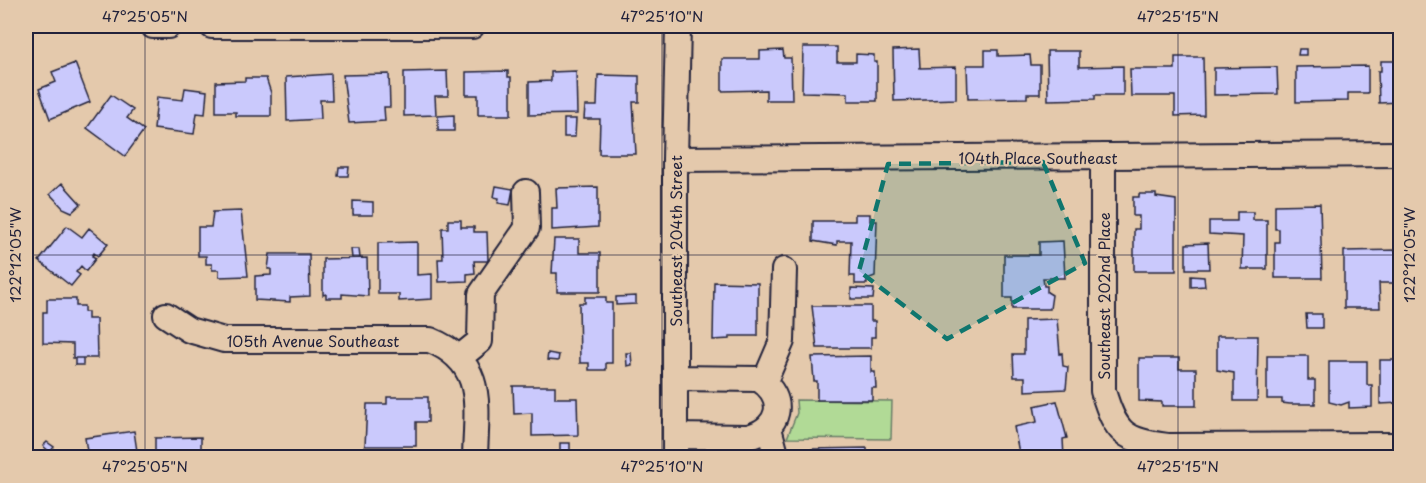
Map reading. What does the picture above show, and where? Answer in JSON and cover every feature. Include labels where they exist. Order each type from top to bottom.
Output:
[{"type":"street","points":[[153,26],[168,26]]},
{"type":"street","points":[[212,26],[472,26]]},
{"type":"street","name":"Southeast 204th Street","points":[[675,447],[675,159],[678,26]]},
{"type":"street","name":"104th Place Southeast","points":[[675,159],[1401,154]]},
{"type":"street","name":"Southeast 202nd Place","points":[[1103,156],[1103,391],[1110,412],[1122,432],[1138,442],[1168,446],[1401,445]]},
{"type":"street","points":[[475,458],[476,387],[468,366],[459,358],[480,341],[481,294],[527,228],[526,192]]},
{"type":"street","points":[[764,383],[782,341],[784,270]]},
{"type":"street","name":"105th Avenue Southeast","points":[[166,315],[189,330],[224,340],[430,340],[447,347],[459,358]]},
{"type":"street","points":[[675,378],[747,377],[764,383],[775,395],[777,407],[775,418],[769,428],[759,434],[675,447]]},
{"type":"street","points":[[769,428],[777,458]]},
{"type":"highlighted area","points":[[1043,162],[1085,263],[947,339],[859,271],[888,164]]},
{"type":"green space","points":[[796,400],[892,401],[891,439],[787,438],[797,413]]},
{"type":"building","points":[[803,47],[837,47],[837,62],[856,62],[856,54],[874,55],[874,62],[877,62],[877,101],[848,101],[848,93],[802,92]]},
{"type":"building","points":[[919,49],[920,68],[956,67],[956,99],[894,101],[893,50]]},
{"type":"building","points":[[1299,49],[1306,49],[1306,55],[1298,55]]},
{"type":"building","points":[[783,50],[784,58],[791,58],[792,100],[766,100],[766,90],[722,91],[722,59],[760,59],[760,51]]},
{"type":"building","points":[[985,50],[998,50],[998,56],[1030,55],[1031,65],[1040,65],[1040,94],[1027,94],[1027,98],[968,99],[967,65],[985,65]]},
{"type":"building","points":[[1047,51],[1079,51],[1079,67],[1123,66],[1123,95],[1095,95],[1095,99],[1048,100]]},
{"type":"building","points":[[1175,57],[1203,57],[1204,115],[1175,116],[1175,96],[1131,96],[1130,69],[1175,69]]},
{"type":"building","points":[[1381,61],[1399,61],[1400,102],[1379,103],[1378,71],[1381,71]]},
{"type":"building","points":[[75,63],[90,102],[50,119],[39,89],[56,82],[52,72]]},
{"type":"building","points":[[1368,66],[1368,93],[1348,93],[1348,101],[1296,102],[1296,67]]},
{"type":"building","points":[[1277,67],[1278,94],[1214,95],[1214,68]]},
{"type":"building","points":[[447,71],[448,96],[435,96],[436,115],[404,116],[404,72]]},
{"type":"building","points":[[508,71],[508,77],[511,77],[511,115],[478,115],[478,95],[466,95],[466,72]]},
{"type":"building","points":[[576,71],[577,114],[529,115],[529,82],[551,81],[551,72]]},
{"type":"building","points":[[331,74],[332,100],[320,100],[321,119],[287,121],[286,77]]},
{"type":"building","points":[[389,74],[390,107],[384,107],[385,121],[349,123],[343,75]]},
{"type":"building","points":[[598,75],[639,76],[639,102],[633,102],[636,154],[599,154],[600,119],[584,119],[585,106],[597,106]]},
{"type":"building","points":[[245,78],[266,78],[271,93],[271,116],[236,116],[236,112],[216,112],[216,82],[245,81]]},
{"type":"building","points":[[185,88],[207,91],[205,114],[197,113],[194,134],[154,129],[157,97],[183,100]]},
{"type":"building","points":[[111,95],[133,110],[127,118],[144,130],[125,156],[87,128]]},
{"type":"building","points":[[454,115],[454,131],[438,131],[438,116]]},
{"type":"building","points":[[564,119],[576,119],[575,137],[564,137]]},
{"type":"building","points":[[339,167],[349,167],[348,176],[338,176]]},
{"type":"building","points":[[62,183],[81,204],[72,212],[63,208],[50,194]]},
{"type":"building","points":[[496,186],[513,189],[510,205],[498,203],[499,198],[494,197]]},
{"type":"building","points":[[598,187],[598,227],[552,230],[552,208],[557,208],[556,188]]},
{"type":"building","points":[[1139,194],[1156,194],[1156,197],[1176,200],[1176,271],[1134,271],[1134,229],[1139,229],[1139,216],[1133,216],[1133,197],[1139,197]]},
{"type":"building","points":[[353,201],[373,202],[373,215],[353,215]]},
{"type":"building","points":[[1320,204],[1322,278],[1275,278],[1275,242],[1279,242],[1279,229],[1275,229],[1275,205]]},
{"type":"building","points":[[241,211],[248,276],[219,277],[219,270],[212,270],[212,264],[206,264],[206,256],[198,256],[198,227],[211,227],[213,212]]},
{"type":"building","points":[[1237,212],[1253,212],[1253,220],[1267,220],[1267,269],[1242,269],[1243,236],[1209,234],[1209,221],[1237,221]]},
{"type":"building","points":[[855,214],[870,214],[870,221],[877,221],[875,276],[867,279],[867,284],[855,284],[855,276],[850,276],[851,241],[837,241],[837,245],[813,241],[813,221],[855,221]]},
{"type":"building","points":[[448,220],[461,220],[461,227],[474,227],[474,232],[487,232],[488,261],[474,261],[475,273],[467,274],[467,281],[439,282],[438,259],[443,259],[442,228],[448,228]]},
{"type":"building","points":[[67,226],[82,237],[89,228],[108,244],[98,256],[94,253],[92,256],[96,258],[86,271],[81,266],[76,272],[80,275],[71,286],[39,261]]},
{"type":"building","points":[[554,239],[579,239],[579,253],[600,253],[600,292],[557,292],[557,273],[552,273]]},
{"type":"building","points":[[1063,241],[1065,278],[1043,278],[1047,292],[1052,295],[1050,309],[1012,309],[1012,298],[1004,298],[1004,255],[1039,255],[1039,242]]},
{"type":"building","points":[[417,242],[417,275],[432,274],[432,299],[399,301],[399,294],[378,294],[378,243]]},
{"type":"building","points":[[1208,243],[1209,269],[1186,269],[1186,244]]},
{"type":"building","points":[[351,249],[359,249],[360,258],[352,258]]},
{"type":"building","points":[[1400,250],[1400,283],[1379,283],[1380,308],[1344,308],[1344,251]]},
{"type":"building","points":[[270,254],[309,254],[310,296],[290,297],[290,302],[255,300],[255,276],[271,275],[271,269],[268,269]]},
{"type":"building","points":[[367,258],[368,296],[342,294],[342,298],[326,298],[326,294],[323,295],[323,259]]},
{"type":"building","points":[[1191,276],[1204,277],[1205,286],[1191,287]]},
{"type":"building","points":[[714,282],[758,283],[758,336],[730,336],[730,339],[713,340]]},
{"type":"building","points":[[851,288],[874,289],[873,299],[851,299]]},
{"type":"building","points":[[636,296],[636,304],[616,305],[616,297]]},
{"type":"building","points":[[585,297],[606,297],[606,303],[612,303],[612,363],[606,363],[606,370],[589,370],[589,363],[580,363],[579,303],[585,303]]},
{"type":"building","points":[[47,299],[76,299],[76,306],[84,306],[84,312],[88,312],[88,319],[96,319],[97,358],[73,358],[73,344],[43,343],[43,312],[47,312]]},
{"type":"building","points":[[812,306],[871,306],[871,321],[875,321],[875,337],[871,337],[871,348],[817,348]]},
{"type":"building","points":[[1306,314],[1322,314],[1322,328],[1307,328]]},
{"type":"building","points":[[1057,319],[1060,354],[1062,353],[1063,366],[1068,367],[1066,389],[1025,391],[1025,377],[1014,377],[1013,354],[1024,354],[1024,320]]},
{"type":"building","points":[[1217,336],[1258,336],[1257,401],[1234,401],[1234,373],[1217,370]]},
{"type":"building","points":[[548,353],[559,355],[558,361],[547,360]]},
{"type":"building","points":[[626,353],[631,353],[632,365],[627,366]]},
{"type":"building","points":[[871,356],[871,372],[875,372],[876,388],[872,388],[872,400],[817,400],[817,381],[814,381],[812,357]]},
{"type":"building","points":[[1267,356],[1308,356],[1308,380],[1315,380],[1315,404],[1290,404],[1282,403],[1282,399],[1267,399]]},
{"type":"building","points":[[75,358],[83,358],[83,365],[75,365]]},
{"type":"building","points":[[1139,358],[1179,358],[1179,369],[1196,369],[1196,406],[1162,406],[1162,402],[1139,401]]},
{"type":"building","points":[[1380,360],[1400,360],[1400,403],[1380,404]]},
{"type":"building","points":[[1329,361],[1367,361],[1367,385],[1372,385],[1372,407],[1349,408],[1349,402],[1341,405],[1329,402]]},
{"type":"building","points":[[513,386],[555,386],[555,398],[577,398],[578,435],[532,436],[532,413],[514,414]]},
{"type":"building","points":[[387,397],[428,397],[428,422],[416,422],[416,446],[365,446],[367,404],[387,404]]},
{"type":"building","points":[[1057,401],[1067,438],[1063,439],[1064,458],[1020,458],[1014,427],[1037,422],[1034,406]]},
{"type":"building","points":[[134,431],[138,458],[88,458],[85,438]]},
{"type":"building","points":[[201,437],[201,458],[155,458],[155,438]]},
{"type":"building","points":[[47,442],[54,447],[50,452],[43,446]]},
{"type":"building","points":[[560,443],[570,443],[570,451],[560,451]]},
{"type":"building","points":[[867,448],[867,458],[812,458],[812,449]]}]
